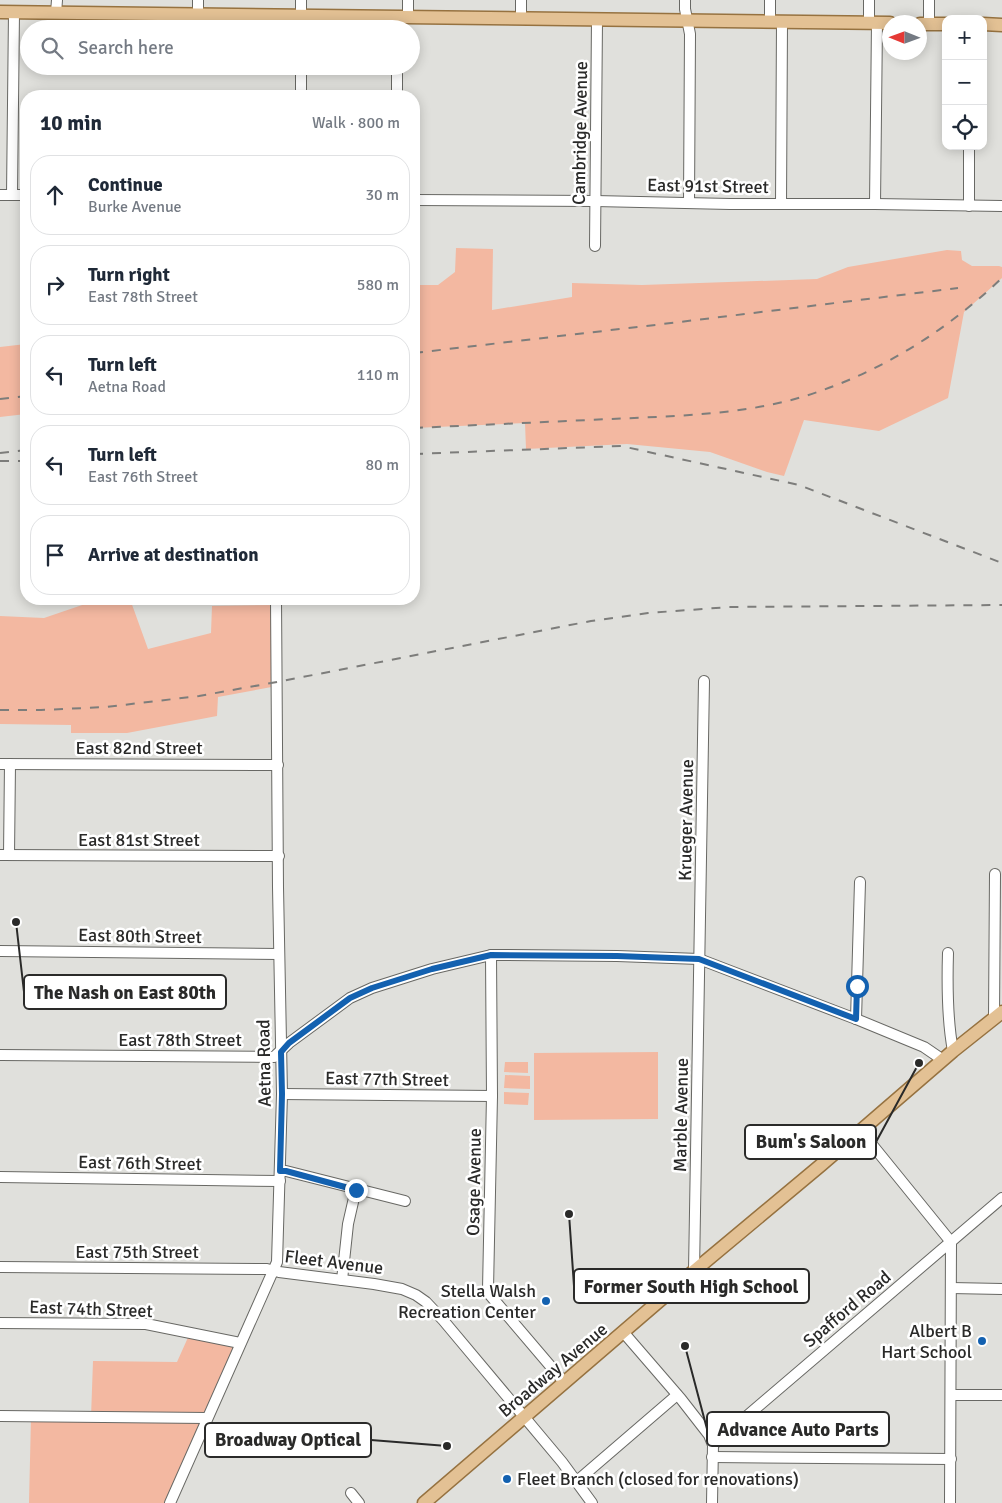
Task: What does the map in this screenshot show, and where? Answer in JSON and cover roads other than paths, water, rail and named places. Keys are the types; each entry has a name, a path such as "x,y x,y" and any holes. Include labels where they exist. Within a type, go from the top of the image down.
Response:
{"main road":[{"path":"0,12 56,6 275,20"},
{"path":"420,21 520,18 878,23"},
{"path":"927,24 942,24"},
{"path":"987,24 1002,25"},
{"name":"Broadway Avenue","path":"424,1503 694,1271 998,1015"}],"street":[{"path":"198,0 198,14"},
{"path":"301,0 301,20"},
{"path":"402,20 408,0"},
{"path":"520,18 521,0"},
{"path":"685,0 690,34 689,202"},
{"path":"770,0 776,22 781,204"},
{"path":"869,0 878,23 875,204"},
{"path":"926,15 929,0"},
{"path":"12,195 14,12"},
{"name":"Cambridge Avenue","path":"595,246 597,20"},
{"path":"301,75 301,90"},
{"path":"397,90 398,75"},
{"path":"969,150 969,206"},
{"path":"0,195 20,195"},
{"name":"East 91st Street","path":"420,200 595,200 1002,206"},
{"name":"Aetna Road","path":"170,1503 277,1262 282,1094 276,605"},
{"name":"Krueger Avenue","path":"699,959 704,681"},
{"path":"5,764 5,855"},
{"name":"East 82nd Street","path":"5,764 278,765"},
{"name":"East 81st Street","path":"5,855 278,856"},
{"path":"995,874 998,1015"},
{"path":"856,1019 860,882"},
{"name":"East 80th Street","path":"0,951 279,954"},
{"path":"948,953 947,986 950,1038 953,1051"},
{"path":"281,1052 289,1043 350,998 372,988 432,969 491,955 617,956 699,959 924,1047 943,1060"},
{"name":"Osage Avenue","path":"491,955 492,1096 488,1289 490,1295 564,1382"},
{"name":"Marble Avenue","path":"694,1271 699,959"},
{"name":"East 78th Street","path":"0,1055 274,1057 281,1052"},
{"name":"East 77th Street","path":"282,1094 492,1096"},
{"path":"861,1131 951,1242 950,1503"},
{"name":"East 76th Street","path":"0,1176 280,1176 286,1171 404,1201"},
{"path":"342,1280 348,1224 356,1190"},
{"name":"Spafford Road","path":"713,1444 1002,1198"},
{"name":"East 75th Street","path":"0,1267 267,1269 274,1271"},
{"name":"Fleet Avenue","path":"274,1271 394,1287 409,1292 426,1302 524,1416 577,1481 592,1503"},
{"path":"951,1288 1002,1289"},
{"name":"East 74th Street","path":"0,1323 146,1324 240,1343"},
{"path":"624,1333 681,1399 709,1435 713,1444 712,1503"},
{"path":"577,1481 676,1395"},
{"path":"951,1395 1002,1395"},
{"path":"0,1416 207,1418"},
{"path":"712,1457 951,1459"},
{"path":"351,1494 359,1503"}],"railway":[{"path":"420,428 683,415 731,411 779,403 802,397 857,376 909,349 957,316 1002,278"},
{"path":"420,352 958,288"},
{"path":"0,399 20,397"},
{"path":"420,454 621,446 799,485 1002,563"},
{"path":"0,453 20,451"},
{"path":"0,461 20,461"},
{"path":"0,710 106,707 199,696 591,621 648,613 729,607 1002,605"}],"place":[{"name":"The Nash on East 80th","path":"16,922"},
{"name":"Bum's Saloon","path":"919,1063"},
{"name":"Former South High School","path":"569,1214"},
{"name":"Stella Walsh Recreation Center","path":"546,1301"},
{"name":"Albert B Hart School","path":"982,1341"},
{"name":"Advance Auto Parts","path":"685,1346"},
{"name":"Broadway Optical","path":"447,1446"},
{"name":"Fleet Branch (closed for renovations)","path":"507,1479"}]}
